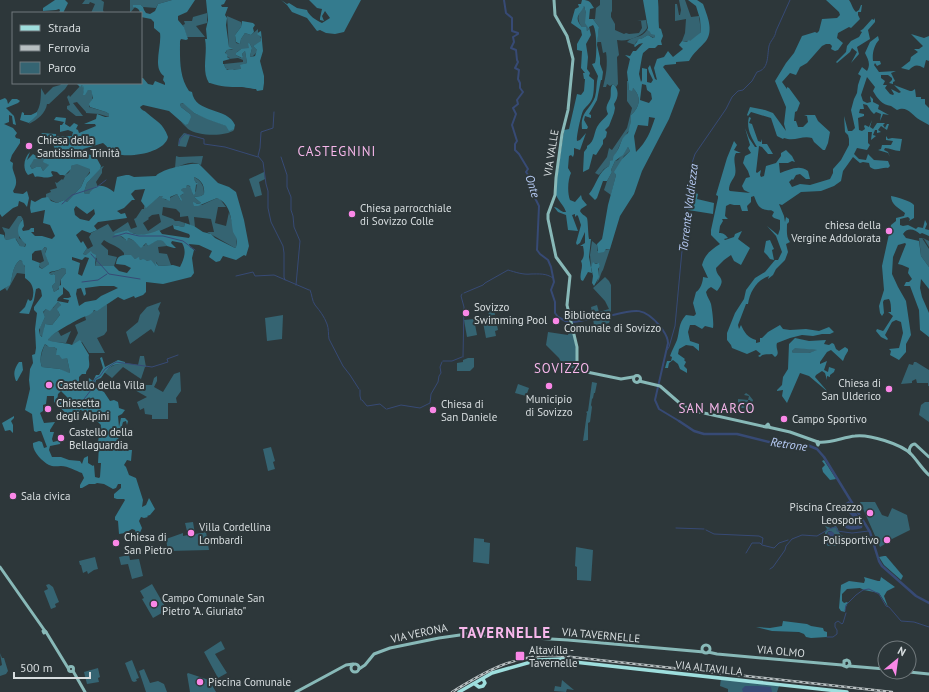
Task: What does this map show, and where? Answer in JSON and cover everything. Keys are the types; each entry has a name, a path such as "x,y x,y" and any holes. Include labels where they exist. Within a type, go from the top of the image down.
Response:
{"main road":[{"name":"VIA VALLE","path":"554,0 555,15 567,36 573,60 568,110 562,134 555,195 548,214 548,219 556,257 570,276 568,308 577,352 577,370 621,379 633,379"},
{"path":"640,380 636,383 633,379 638,376 640,380 659,385 690,410 790,432 818,443 842,437 859,435 884,440 910,453 929,475"},
{"path":"905,450 914,444 918,445 929,458"},
{"path":"910,453 911,447"},
{"path":"0,567 85,692"},
{"name":"VIA VERONA","path":"358,667 367,662 374,654 384,650 423,641 467,634 506,636"},
{"name":"VIA TAVERNELLE","path":"506,636 568,640 694,652"},
{"name":"VIA OLMO","path":"703,647 708,645 712,652 720,654"},
{"path":"694,652 703,647 704,652"},
{"name":"VIA OLMO","path":"694,652 701,650 704,652 720,654 840,665 844,664"},
{"name":"VIA ALTAVILLA","path":"483,680 489,675 538,660 554,659 847,692"},
{"path":"850,665 847,660 844,664 846,667 850,665 877,669"},
{"path":"351,669 353,664"},
{"path":"296,692 343,667 353,664 356,664 358,667 355,672 347,666 343,667"},
{"path":"917,673 929,674"},
{"path":"459,692 470,685 476,684 483,680 485,683 480,687 476,684"}],"green space":[{"path":"85,0 101,0 104,2 104,12 91,12 95,4 90,2 89,4 82,4"},
{"path":"130,0 172,0 158,4 156,8 143,7 141,5 133,7 135,7 130,12"},
{"path":"600,0 612,0 611,17 615,24 615,30 624,34 639,33 642,28 641,21 637,21 646,20 646,18 647,28 642,34 630,39 617,40 619,55 617,57 618,84 616,87 613,84 610,86 607,84 606,87 603,87 607,61 606,52 603,53 601,42 597,42 599,27 593,19 595,19 596,8 600,5"},
{"path":"679,0 685,0 691,17 699,16 701,32 690,42 682,41 685,33 686,19 675,21 675,4 677,4 679,15 681,10"},
{"path":"583,6 585,8 589,29 587,31 585,27 580,25 579,20 579,15"},
{"path":"207,13 207,23 196,26 205,37 187,37 183,25 185,24 184,21 192,21 193,17"},
{"path":"227,16 241,22 241,27 235,35 236,43 240,44 245,33 251,35 258,29 258,33 262,40 260,43 253,46 258,51 252,57 250,56 252,48 250,44 249,49 241,49 237,52 236,55 241,58 243,57 242,54 245,51 247,63 240,69 234,69 232,71 226,69 224,64 243,62 243,60 238,58 229,59 230,58 227,57 228,55 225,54 227,50 233,50 229,48"},
{"path":"647,30 656,35 654,38 648,35 636,42 635,45 627,42 632,38 642,35"},
{"path":"627,81 629,90 633,88 636,91 639,102 631,115 630,129 622,140 609,166 599,175 595,173 607,157 609,148 612,150 627,128 632,108 627,101"},
{"path":"68,84 65,89 49,104 47,104 41,116 29,124 39,108 41,88 45,95 53,87"},
{"path":"81,85 85,87 83,94 89,89 92,92 89,107 106,112 109,114 109,117 99,114 86,113 77,102 73,103 83,116 76,116 67,109 67,106 70,105 67,97 69,95 70,97"},
{"path":"184,103 194,113 234,129 235,126 234,130 225,134 211,135 198,133 188,129 181,122 185,125 190,114 181,107 180,104"},
{"path":"184,133 190,135 186,147 178,146 179,139"},
{"path":"628,147 630,151 624,156 615,173 616,175 611,195 604,190 607,181 612,172 611,170 615,161 618,160"},
{"path":"176,156 203,156 201,165 191,163 175,168"},
{"path":"35,158 44,159 46,163 50,165 43,171 41,167 32,169 30,166 32,160"},
{"path":"78,163 90,168 91,170 81,187 67,202 64,200 57,203 46,198 46,194 51,192 50,190 57,188 55,182 57,183 62,179 63,180 65,176 63,175 68,173 71,166"},
{"path":"104,166 102,173 96,182 98,187 93,189 89,194 85,194 84,192 87,183 101,167"},
{"path":"264,172 265,179 259,182 262,195 255,197 249,179"},
{"path":"194,177 202,184 204,194 194,197 201,203 196,203 194,205 202,205 217,198 220,199 226,207 218,207 215,223 226,226 229,212 237,238 235,248 207,232 214,232 211,219 194,217 195,227 190,225 188,216 180,217 180,213 176,209 163,207 162,215 175,221 185,223 184,227 173,225 153,234 141,235 131,233 128,230 115,235 119,235 126,240 128,238 137,242 138,245 144,246 146,243 148,246 154,241 164,241 167,246 158,247 159,253 167,254 171,265 159,266 156,262 156,266 147,261 140,260 139,258 135,259 130,255 124,255 120,249 104,240 101,244 108,250 108,255 117,257 114,266 95,266 97,259 93,254 83,254 87,248 88,249 93,246 89,237 91,233 108,224 113,232 128,222 131,229 137,227 134,219 142,209 144,209 144,206 146,207 160,196 163,196 166,200 177,194 181,201 180,196 183,194 181,190 187,185 191,187 193,195 196,191 197,182 194,180","holes":["159,214 161,222 148,231 143,223 152,215"]},
{"path":"18,216 21,216 23,219 21,221 19,238 26,243 24,248 20,246 16,239 5,239 5,233 2,227 9,229"},
{"path":"919,238 922,238 929,249 929,267 921,256"},
{"path":"922,238 929,241 929,247 924,239"},
{"path":"592,241 597,245 597,251 610,249 599,280 596,284 600,265 597,263 591,267 590,255"},
{"path":"46,247 46,254 49,264 42,269 39,266 40,263 44,261 41,250"},
{"path":"20,260 25,266 25,274 17,273 7,291 5,288 10,284 14,268"},
{"path":"62,268 66,269 66,273 61,279 59,289 54,292 52,286 55,283 55,275 49,274"},
{"path":"605,277 611,285 611,317 609,323 597,326 594,325 591,307 597,305 599,312 609,309 605,301 593,288"},
{"path":"58,302 61,305 58,311 60,315 52,325 45,324 43,337 40,335 40,327 45,317 43,313 46,309 53,308"},
{"path":"161,302 158,309 160,313 154,333 151,329 130,344 126,332 138,322 140,315 147,307"},
{"path":"106,304 107,331 104,335 97,338 105,353 89,353 82,342 72,345 78,333 75,325 86,320 85,316"},
{"path":"494,309 495,315 492,315 493,320 496,320 498,330 495,331 496,336 486,338 482,317 489,316 488,310"},
{"path":"283,315 282,339 267,341 265,318"},
{"path":"474,319 477,335 467,337 464,320"},
{"path":"570,326 572,327 576,348 576,369 563,366 559,358 546,345 548,332 568,335"},
{"path":"58,331 61,336 71,331 66,343 50,342 48,340 49,337"},
{"path":"45,344 56,348 59,355 67,358 70,372 68,374 60,369 42,367 41,358"},
{"path":"795,347 817,350 823,348 827,349 821,352 820,350 805,354 793,353 792,351"},
{"path":"140,356 144,356 146,367 141,379 123,367 112,378 104,372 111,367 125,363 138,365"},
{"path":"474,358 474,367 470,371 457,371 457,363 463,362 463,360"},
{"path":"914,362 929,370 929,386 928,383 917,383 916,379 912,381 912,383 901,384 909,364 913,365"},
{"path":"180,372 181,391 176,398 177,403 168,403 168,419 152,419 152,415 145,414 144,408 140,410 137,402 147,397 133,389 137,386 138,389 143,388 145,385 152,385 154,378 157,376 157,381 154,387 163,392 174,374"},
{"path":"592,382 597,383 592,399 590,422 588,423 588,440 583,441 586,412 588,411"},
{"path":"518,384 529,388 526,396 515,393"},
{"path":"746,393 749,395 753,400 751,410 740,407 738,409 734,405 737,405 738,399 748,400 749,396 744,395"},
{"path":"925,402 929,402 929,422 919,415 921,405"},
{"path":"271,447 275,461 273,462 275,469 268,471 263,449"},
{"path":"860,502 875,502 882,515 888,517 892,508 907,515 910,530 888,541 880,547"},
{"path":"193,522 195,534 206,532 209,550 168,551 166,539 183,533 183,536 188,535 185,523"},
{"path":"825,526 831,528 836,526 840,534 843,536 838,546 828,546 825,543 825,541 825,532 827,529","holes":["831,531 836,537 837,540 833,544 829,545 825,541 827,533"]},
{"path":"474,538 484,539 484,542 490,543 489,564 473,562"},
{"path":"576,547 593,550 591,581 577,580 577,567 575,566"},
{"path":"129,555 130,560 139,559 143,576 132,579 128,564 121,565 119,557"},
{"path":"95,557 98,569 88,574 87,571 83,573 79,561"},
{"path":"49,584 53,587 59,602 55,604 56,607 51,609 44,591 48,589 46,585"},
{"name":"Campo Comunale San Pietro \"A. Giuriato\"","path":"152,584 167,610 153,618 142,599 144,598 140,591"},
{"path":"221,641 225,649 215,654 227,673 218,678 204,652"},
{"path":"0,653 2,658 4,658 8,671 6,674 0,676 0,666 2,665"},
{"path":"132,660 139,678 134,682 132,681 125,663"},
{"path":"98,668 100,677 98,678 99,682 87,684 84,672"},
{"path":"144,669 150,683 158,681 164,684 167,692 146,692 139,671"},
{"name":"Piscina Comunale","path":"188,673 209,680 216,692 190,692"},
{"path":"721,678 779,686 777,692 728,692 728,689 720,686"},
{"path":"562,680 574,690 567,689 566,692 554,691 555,686 561,687"}],"shaded area":[{"path":"55,0 65,0 68,3 64,12 59,12 59,9 43,11 43,8"},
{"path":"172,0 195,0 187,12 178,16 178,20 184,27 188,39 181,39 180,41 183,79 189,91 192,92 194,99 199,104 226,115 235,125 234,129 229,131 226,126 194,113 183,103 180,104 181,107 190,114 191,117 188,124 185,125 169,111 143,105 140,107 164,128 168,137 165,143 153,151 136,155 121,155 115,153 103,143 83,149 85,153 96,157 101,166 87,183 84,192 85,194 89,194 98,186 104,186 114,192 117,177 126,175 134,177 156,176 163,171 176,167 189,164 199,164 218,183 229,187 236,192 244,220 249,246 246,256 244,255 236,260 223,256 220,261 216,262 209,257 212,251 199,245 189,244 194,250 192,258 194,273 191,277 163,284 146,282 146,292 143,295 135,298 134,296 124,300 118,297 97,311 94,310 90,314 63,328 48,340 72,345 80,340 89,355 89,367 86,374 82,374 79,377 80,384 87,384 89,378 93,381 96,375 99,375 103,368 100,358 102,357 105,367 118,360 125,362 125,364 116,364 110,367 101,378 96,380 94,387 104,392 110,401 114,400 118,402 119,408 125,410 118,416 119,427 121,418 125,418 128,421 127,425 126,421 123,422 118,440 120,443 125,445 126,450 132,450 131,461 127,460 124,465 129,475 136,478 143,500 142,507 146,505 149,498 155,509 150,515 147,516 148,517 141,517 139,521 142,528 137,536 135,530 132,529 125,533 119,534 118,521 115,520 115,517 125,500 114,498 114,494 121,488 121,484 118,484 116,488 113,489 104,484 97,483 89,484 80,488 84,478 82,473 66,467 49,465 43,461 34,449 33,443 39,441 42,442 44,448 47,447 41,431 34,431 32,414 25,410 30,389 29,380 30,369 33,363 32,355 35,354 36,348 35,329 37,313 34,310 34,307 42,296 41,290 39,288 36,289 29,314 19,313 25,307 28,299 30,301 32,300 33,293 32,285 25,278 25,266 20,260 14,268 10,285 0,291 0,234 4,235 5,239 7,240 15,238 20,246 25,247 26,244 18,232 20,222 23,219 23,231 34,228 34,232 31,232 35,236 42,236 52,239 55,236 50,225 43,223 45,210 31,213 31,200 35,202 42,198 48,197 51,201 57,203 64,200 67,202 81,187 85,178 90,173 90,169 77,164 71,166 71,169 65,175 60,175 57,172 52,171 53,176 45,178 35,177 33,173 28,175 24,166 25,160 30,152 27,160 33,154 39,158 44,156 47,151 54,154 58,151 55,149 51,140 41,133 56,134 56,136 72,136 73,132 68,130 60,132 60,125 64,122 54,120 56,117 66,118 65,124 70,127 74,123 78,125 76,129 79,133 96,126 95,124 84,124 96,119 97,114 109,117 109,114 106,112 90,107 89,104 93,98 91,90 88,90 85,95 83,95 84,86 83,88 82,85 80,87 77,84 142,84 143,78 148,84 153,85 155,81 165,85 163,80 164,76 160,72 158,62 160,33 154,28 154,22 151,19 142,17 142,12 133,7 133,5 141,5 146,13 150,14 155,11 158,4","holes":["34,159 44,159 43,162 49,165 43,171 41,167 32,169 30,166","194,177 202,183 204,194 194,197 201,203 198,204 193,202 194,206 198,206 217,198 224,202 231,217 233,232 237,239 235,248 215,238 211,234 203,232 194,226 185,223 184,227 173,225 174,229 189,234 189,238 162,234 159,230 139,235 128,230 114,234 122,236 127,241 128,238 133,240 141,248 146,243 148,246 158,241 163,241 167,246 174,248 176,248 171,243 172,241 182,243 184,246 184,255 180,267 173,265 159,266 155,262 156,266 151,260 140,260 139,257 135,259 131,255 125,255 119,257 116,264 125,265 131,268 127,273 119,271 114,266 95,266 96,255 91,251 86,255 83,254 87,248 83,241 81,243 76,235 82,230 90,233 97,230 94,226 98,222 127,218 125,213 121,214 117,211 124,208 132,200 135,200 131,194 135,190 145,189 141,201 146,208 160,196 163,196 162,198 170,201 170,197 177,194 181,201 180,196 184,193 181,190 186,188 187,185 190,186 193,195 195,194 196,185 198,183 195,182 196,181 194,180","76,206 87,214 94,209 95,214 89,221 80,219 75,215 74,209","45,247 47,248 45,254 49,264 42,269 39,267 40,263 32,260 32,254 35,251 42,250","72,257 82,260 85,257 89,258 82,276 78,274 80,263 72,260","60,269 66,269 66,273 61,279 59,289 54,292 52,286 55,283 55,275 51,275 49,273","100,286 114,286 118,288 96,300 85,302 79,306 76,294 77,289 81,288 84,296 86,294 85,288","63,287 69,292 71,297 63,298 69,300 68,303 57,301 63,294","58,302 61,305 57,309 60,315 52,325 45,324 42,337 39,330 45,317 43,312 46,309 50,311","45,344 49,347 54,347 57,349 56,355 59,355 62,359 67,358 69,373 60,369 42,367 41,358","61,391 70,400 70,403 57,402 58,394","47,396 54,396 54,402 69,416 78,420 81,410 101,425 98,442 94,443 95,450 97,451 97,445 99,445 98,463 101,463 99,478 95,477 94,465 93,466 88,463 88,456 84,458 82,464 80,461 69,460 61,457 52,457 49,450 50,446 60,444 61,440 53,442 52,439 54,432 50,432 50,430 55,422 44,423 40,413 43,411 43,405 46,404"]},
{"path":"206,0 226,0 224,4 221,5 222,7 228,7 225,15 227,18 226,25 229,47 233,49 227,50 225,53 230,59 223,61 223,64 227,70 240,69 240,65 247,63 245,51 242,54 242,58 236,55 236,53 241,49 249,48 248,43 252,48 250,56 255,56 257,50 253,46 261,41 261,37 257,34 261,31 263,51 260,61 264,76 263,90 257,91 256,89 209,83 205,73 205,39 207,39 206,29 208,20"},
{"path":"281,0 297,8 307,10 311,16 322,23 330,18 325,11 322,16 324,21 320,20 322,9 317,8 309,0 361,0 344,32 335,34 326,33 320,30 317,31 307,18 292,12"},
{"path":"582,0 587,0 594,8 590,9 589,19 593,19 599,27 597,45 603,72 597,100 589,114 591,115 591,118 585,116 584,120 588,127 587,129 582,129 582,119 595,97 598,76 592,64 595,63 596,60 596,37 593,25 589,27 591,35 586,44 588,57 587,69 590,73 589,76 594,80 594,90 591,101 582,113 577,141 580,140 586,133 580,150 574,148 573,157 571,155 569,156 568,168 571,173 568,186 570,200 575,202 581,195 582,199 587,205 580,211 587,218 589,239 591,239 589,257 592,273 588,272 583,281 581,280 581,261 584,252 583,246 580,246 585,243 585,232 580,243 577,245 576,243 581,225 578,216 577,215 575,217 575,214 572,215 578,231 568,230 566,215 558,212 554,207 566,212 555,192 564,130 569,129 577,94 581,95 584,91 585,79 583,73 585,73 581,68 582,51 577,50 577,44 582,35 581,30 571,23 575,9 579,7 578,4 581,4","holes":["584,6 586,13 585,23 589,29 587,31 586,27 582,27 578,20 578,15"]},
{"path":"643,0 658,0 659,28 661,29 663,36 661,41 662,45 658,45 655,48 649,48 643,53 639,74 641,82 642,68 647,69 647,82 651,83 653,80 648,68 650,65 655,79 657,80 654,68 657,59 664,57 668,51 673,57 683,49 679,45 682,41 690,41 701,32 700,19 696,6 688,0 697,0 703,4 710,27 706,41 689,61 676,62 676,64 665,65 663,67 680,90 669,119 642,171 634,194 620,216 610,249 606,249 604,252 598,253 597,244 602,239 608,205 616,175 614,172 622,159 630,151 628,147 623,155 615,161 611,170 612,172 607,181 603,181 597,198 595,200 589,194 602,172 609,166 610,161 613,160 622,139 628,133 631,115 638,105 639,98 636,91 633,88 632,91 629,90 627,72 630,59 625,55 630,56 633,51 636,51 643,43 635,47 634,46 639,39 648,35 653,38 655,37 655,35 651,34 647,30 648,28","holes":["642,84 646,85 647,90 651,93 652,99 649,103 640,100","649,117 655,118 646,140 636,152 634,136 638,125 648,126"]},
{"path":"826,0 849,0 856,12 862,5 861,12 858,12 860,19 851,28 849,27 838,33 837,38 843,43 838,50 835,51 831,49 832,46 830,44 822,46 807,63 800,67 796,75 790,73 782,82 787,89 787,87 789,88 800,103 797,111 795,112 794,121 796,121 798,127 803,127 808,122 807,116 804,115 815,115 818,121 830,132 828,143 825,150 823,150 814,142 812,138 805,137 783,139 777,136 771,118 751,112 748,116 747,115 750,107 773,113 786,131 784,124 786,107 775,81 794,53 802,36 815,32 817,33 819,31 822,19 837,18 840,15 839,12"},
{"path":"875,18 875,22 868,30 870,39 857,47 859,54 851,63 857,52 852,48 850,52 837,63 836,62 846,52 847,46 851,41 859,37 862,32 860,31 872,19 874,20"},
{"path":"242,21 253,23 255,25 253,28 254,32 251,35 245,33 240,44 236,42 235,35 241,27"},
{"path":"911,34 924,38 929,36 929,61 926,60 924,68 914,66 909,70 901,68 918,52 914,49 919,49 923,46"},
{"path":"878,36 879,40 874,50 873,61 880,61 881,64 877,66 875,63 874,65 879,72 896,71 891,73 895,81 893,84 889,83 892,78 888,75 881,75 881,78 885,81 883,85 887,85 885,88 890,94 893,95 894,94 891,89 899,93 901,92 894,85 910,91 915,89 916,97 925,99 925,104 929,108 929,125 907,110 897,110 882,103 873,91 875,87 867,77 861,95 863,101 867,103 871,102 870,96 873,99 873,102 879,105 878,109 889,115 883,114 880,121 881,114 876,112 874,114 867,105 863,104 864,109 860,109 859,113 864,114 864,116 858,118 859,130 862,131 865,129 865,125 869,127 872,120 870,127 873,129 877,123 885,123 883,125 885,128 887,124 889,124 887,130 881,126 878,130 881,132 877,133 877,130 875,130 873,135 876,136 871,140 872,132 868,132 868,143 870,145 867,150 857,148 854,154 859,159 866,160 868,154 874,160 888,161 890,166 888,168 874,169 870,167 869,163 860,163 853,157 843,171 841,181 834,186 821,191 801,192 782,205 779,204 785,222 786,217 789,219 787,231 790,242 786,244 788,252 785,260 776,269 773,275 768,279 769,276 761,280 755,287 750,295 748,304 746,304 738,325 739,329 741,325 743,330 751,338 756,340 756,343 760,342 760,338 768,332 780,325 783,329 790,330 806,329 819,331 829,327 834,332 830,334 813,336 802,335 777,343 778,354 775,357 772,354 760,357 758,356 761,354 756,350 747,354 732,348 727,340 727,333 735,313 744,299 746,290 755,278 765,272 775,260 778,260 782,252 776,236 767,226 778,235 780,220 772,216 774,212 771,210 760,207 754,196 751,197 751,202 747,206 748,211 742,211 740,205 730,204 726,206 725,216 728,219 722,219 723,221 720,226 719,233 724,234 728,238 724,239 725,240 734,237 735,234 742,231 738,239 750,248 741,265 734,261 731,255 716,268 716,271 722,280 720,286 717,291 711,287 706,292 711,304 713,328 705,326 702,329 695,325 690,325 688,332 690,341 699,344 699,351 693,346 686,345 679,349 678,354 685,359 684,360 686,362 684,366 687,369 687,373 680,369 678,364 673,360 669,363 668,368 665,368 667,361 671,361 672,357 670,356 677,340 682,321 686,315 694,316 696,314 693,303 696,292 701,286 703,277 708,278 702,265 703,261 714,248 720,244 711,235 711,230 718,198 716,195 727,158 734,141 737,145 734,150 741,153 736,153 735,156 735,175 730,183 729,190 750,193 744,190 742,186 746,178 750,177 743,163 745,156 751,153 748,148 750,145 745,128 749,138 755,147 757,147 749,129 748,121 749,117 751,118 749,123 752,124 758,141 761,142 762,139 762,144 767,144 773,154 768,154 762,147 759,146 756,172 757,173 761,170 761,177 764,176 766,166 776,163 781,156 781,153 786,150 795,162 779,163 780,173 794,168 801,168 808,171 810,179 806,179 800,174 796,175 793,180 792,179 789,182 792,187 800,184 810,185 830,179 833,169 841,160 849,145 848,135 845,132 844,116 848,131 852,131 855,128 851,110 861,76 858,74 862,67 867,71 869,64 865,53 870,42"},
{"path":"613,84 617,91 617,96 614,104 614,113 609,126 605,130 607,132 606,137 596,155 593,154 589,169 583,172 584,152 592,141 597,127 608,114 607,106"},
{"path":"5,98 8,104 12,99 17,99 20,101 6,108 14,116 16,125 13,124 12,116 9,115 9,122 4,124 13,128 17,133 15,136 16,138 20,139 20,143 10,161 13,163 16,180 16,185 13,191 14,193 23,194 27,191 29,198 27,207 24,203 19,201 18,206 2,217 0,214 0,100"},
{"path":"22,112 24,115 31,115 37,112 37,115 29,123 20,120"},
{"path":"886,136 888,139 902,139 900,151 885,148 884,150 888,152 890,157 888,153 878,150 881,149 882,145 891,145 893,141 886,140"},
{"path":"689,189 698,194 697,199 714,203 713,214 688,210"},
{"path":"891,196 900,198 914,205 914,218 909,221 910,219 908,217 900,219 900,225 908,225 916,229 918,227 923,228 925,220 927,224 925,229 929,230 929,236 911,230 907,230 903,234 906,238 919,241 921,256 929,267 929,289 921,279 920,288 929,313 929,337 920,330 919,310 910,286 904,286 906,282 909,282 912,279 908,273 909,268 898,264 906,244 905,243 898,245 893,257 892,274 906,301 911,335 906,344 906,352 899,360 890,355 891,351 889,349 899,348 903,333 901,322 896,320 892,322 885,335 888,339 887,340 881,337 876,331 877,329 883,331 893,316 888,312 891,312 891,303 889,299 884,300 884,313 882,316 880,313 879,306 884,290 882,266 891,225 896,221 896,218 904,216 905,213 892,202"},
{"path":"770,240 774,249 772,250 774,260 770,259 764,252 766,241"},
{"path":"593,262 595,264 599,263 600,266 598,269 599,277 594,286 592,283 593,276 591,267"},
{"path":"795,338 809,341 826,340 824,344 829,345 832,343 839,351 845,347 848,349 843,361 831,350 827,352 820,362 820,364 827,361 824,370 828,372 829,367 835,369 830,377 827,376 827,380 825,373 822,371 815,377 828,392 809,376 800,373 787,403 782,396 783,390 777,391 782,385 783,377 788,369 789,344","holes":["795,348 817,350 809,353 793,353 792,351"]},
{"path":"19,362 22,362 23,370 16,381 14,372"},
{"path":"14,416 11,421 13,425 13,433 10,430 5,431 2,423"},
{"path":"824,460 836,479 830,480 823,472 822,468 825,465 822,461"},
{"path":"849,501 863,524 862,528 852,530 843,526 844,519 852,516 843,507 844,504"},
{"path":"831,531 834,533 837,540 834,544 829,545 825,542 828,532"},
{"path":"886,556 903,576 901,580 884,565 879,557"},
{"path":"864,577 880,581 881,577 895,587 887,591 884,596 888,607 879,593 860,588 847,589 842,594 842,601 844,603 848,603 845,608 845,612 841,611 839,608 841,585 849,581 864,583"},
{"path":"783,621 823,628 824,631 827,632 827,637 811,638 806,637 804,634 799,632 772,631 756,627 770,628 782,626"},
{"path":"745,686 771,687 772,692 743,692 742,689"}],"waterway":[{"name":"Onte","path":"504,0 506,13 512,18 512,31 518,33 513,37 514,42 511,48 516,50 518,62 515,68 519,70 518,79 520,88 523,92 517,100 518,104 513,108 516,114 512,125 517,141 515,144 515,150 528,169 526,172 531,179 531,185 539,206 537,250 548,260 551,267 554,282 551,290 555,302 555,313 558,317 569,323 611,315"},
{"name":"Torrente Valdiezza","path":"667,350 675,326 688,186 695,154 726,109 732,97 738,91 743,90 752,81 757,72 766,65 770,44 775,36 790,0"},
{"path":"274,112 273,128 261,132 258,156 263,162 271,222 283,246 285,280"},
{"path":"179,144 180,139 185,134"},
{"path":"186,134 204,139 204,144 225,147 258,157"},
{"path":"281,157 287,175 287,187 291,197 291,210 294,227 300,241 296,285"},
{"path":"62,204 72,195 97,187 106,180"},
{"path":"113,237 126,233 139,236 163,236 183,241 195,250"},
{"path":"91,254 109,274 140,279"},
{"path":"464,293 483,285 508,270 525,274 540,274 553,278"},
{"path":"236,276 253,272 255,276 274,275 309,290"},
{"path":"82,282 98,280 107,274"},
{"path":"310,290 314,303 327,324 329,339 343,366 359,389"},
{"path":"462,294 461,296 464,307 463,357"},
{"name":"Torrente Valdiezza","path":"613,315 639,311 649,315 664,332 668,343 655,400 659,409 679,421"},
{"path":"57,402 72,404 81,403 91,390 95,379 100,376 105,369 116,362 152,367 168,362 167,359 178,355"},
{"path":"443,361 452,361 462,357"},
{"path":"387,409 401,405 420,408 430,403 431,394 441,373 440,367 442,362"},
{"path":"360,390 361,400"},
{"path":"362,400 367,406 380,404 386,409"},
{"name":"Retrone","path":"679,421 694,431 704,434 737,434 781,445 807,445 817,449 824,457 870,532 882,566 916,596 929,603"},
{"path":"770,569 773,567 792,539 802,535 817,536 835,527 837,528 837,531 852,533 869,531"},
{"path":"676,528 704,529"},
{"path":"706,530 714,534 759,536 763,538 762,544"},
{"path":"746,553 752,543 760,543 762,545 774,548 779,543 788,540"},
{"path":"845,611 846,605 856,595 863,590 869,589 879,594 886,606 889,607 901,621 914,622 929,627"},
{"path":"827,637 833,637 837,634 835,623 838,621 842,624 846,613"}],"railway":[{"path":"452,692 488,671 500,666 525,658 553,655 892,692"}],"place":[{"name":"Chiesa della Santissima Trinità","path":"29,146"},
{"name":"Chiesa parrocchiale di Sovizzo Colle","path":"352,214"},
{"name":"chiesa della Vergine Addolorata","path":"889,231"},
{"name":"Sovizzo Swimming Pool","path":"466,313"},
{"name":"Biblioteca Comunale di Sovizzo","path":"556,321"},
{"name":"Castello della Villa","path":"49,385"},
{"name":"Municipio di Sovizzo","path":"549,386"},
{"name":"Chiesa di San Ulderico","path":"889,389"},
{"name":"Chiesetta degli Alpini","path":"48,409"},
{"name":"Chiesa di San Daniele","path":"433,410"},
{"name":"Campo Sportivo","path":"784,419"},
{"name":"Castello della Bellaguardia","path":"61,438"},
{"name":"Sala civica","path":"13,496"},
{"name":"Piscina Creazzo Leosport","path":"870,513"},
{"name":"Villa Cordellina Lombardi","path":"191,533"},
{"name":"Polisportivo","path":"887,540"},
{"name":"Chiesa di San Pietro","path":"116,543"},
{"name":"Campo Comunale San Pietro \"A. Giuriato\"","path":"154,604"},
{"name":"Altavilla - Tavernelle","path":"520,656"},
{"name":"Piscina Comunale","path":"200,682"}],"district":[{"name":"CASTEGNINI","path":"337,151"},
{"name":"SOVIZZO","path":"562,368"},
{"name":"SAN MARCO","path":"717,408"},
{"name":"TAVERNELLE","path":"505,632"}]}
